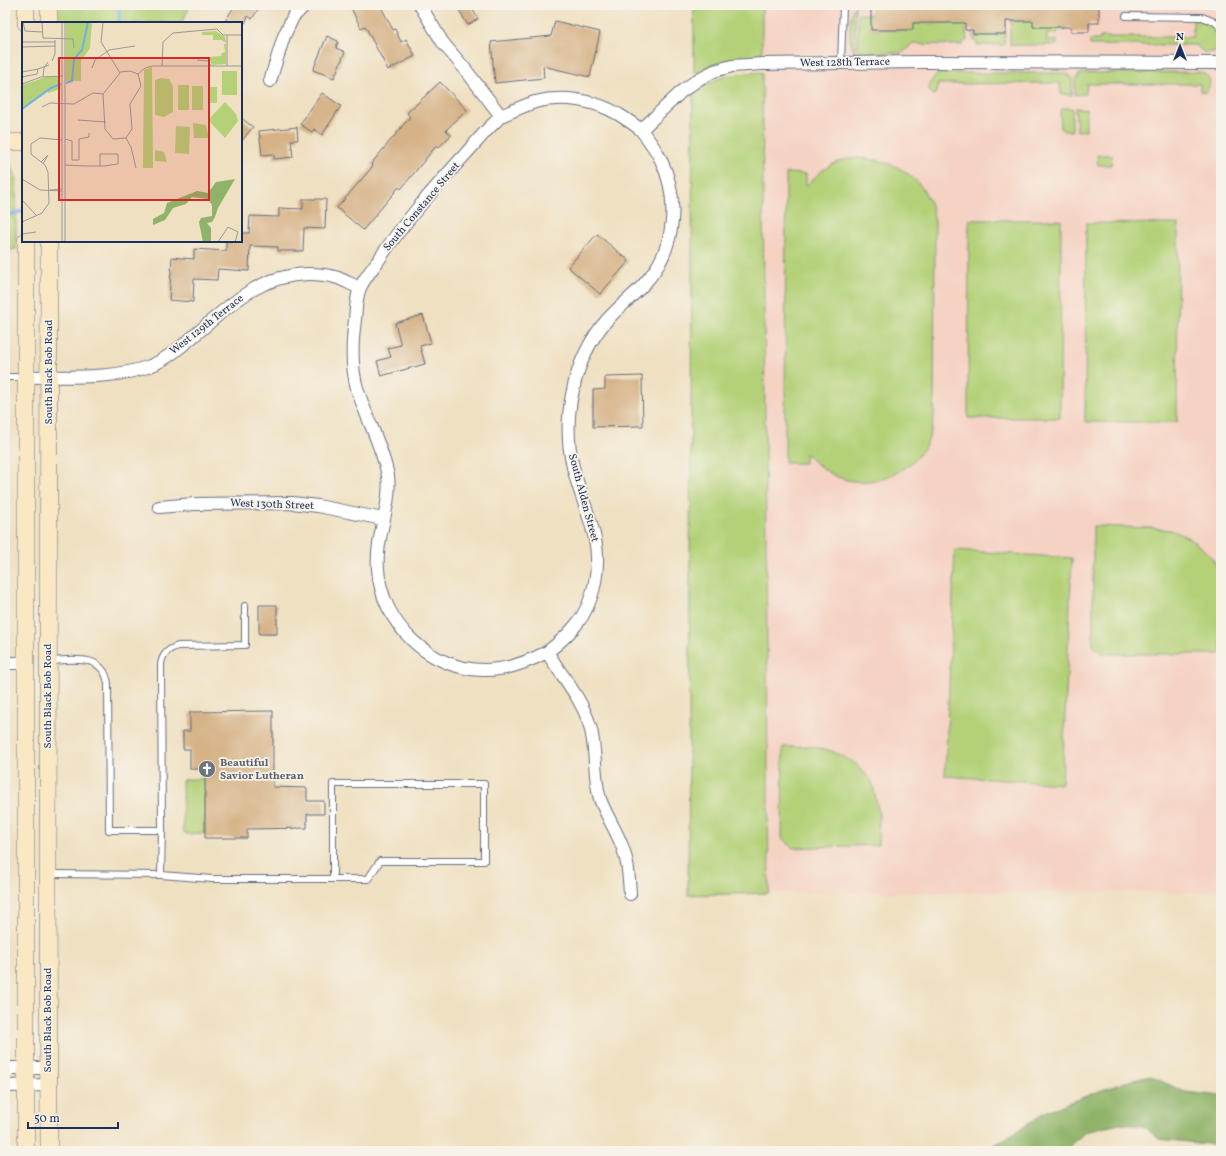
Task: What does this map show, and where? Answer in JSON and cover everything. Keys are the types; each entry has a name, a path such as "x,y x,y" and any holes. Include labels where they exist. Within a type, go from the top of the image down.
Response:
{"main road":[{"path":"26,5 26,22"},
{"path":"49,5 50,22"},
{"path":"5,142 22,142"},
{"name":"South Black Bob Road","path":"49,242 49,1151"},
{"name":"South Black Bob Road","path":"26,243 26,1151"}],"street":[{"path":"270,81 284,36 293,17 305,5"},
{"path":"420,5 443,43 501,116 535,102 548,100 576,100 604,107 619,114 642,130"},
{"name":"West 128th Terrace","path":"642,130 682,91 699,78 714,70 732,66 841,63 1221,64"},
{"name":"South Constance Street","path":"501,116 486,130 393,238 360,288 353,335 354,361 357,386 384,458 388,479 388,498 377,556 378,578 391,614 406,634 417,644 439,659 470,668 484,670 510,667 530,661 547,652"},
{"name":"South Alden Street","path":"547,652 563,639 576,624 587,607 596,575 597,557 595,540 573,468 569,446 569,408 578,370 585,353 606,321 649,278 660,262 668,243 673,209 668,179 661,160 642,130"},
{"name":"West 129th Terrace","path":"27,377 126,374 152,365 176,350 238,298 256,287 275,279 296,274 314,274 337,277 360,288"},
{"name":"West 130th Street","path":"159,507 194,504 292,503 318,506 383,519"},
{"path":"547,652 585,712 593,739 597,788 601,801 622,846 629,873 630,894"},
{"path":"5,663 26,663"},
{"path":"5,1068 48,1068"},
{"path":"5,1086 48,1085"}],"lane":[{"path":"841,63 843,5"},
{"path":"1126,16 1202,16 1215,22 1221,28"},
{"path":"5,377 27,377"},
{"path":"161,875 161,665 163,657 166,651 178,646 245,645 245,606"},
{"path":"48,661 91,661 100,665 106,673 108,684 109,830 162,830"},
{"path":"48,874 161,875 212,879 333,879 368,879 380,861 484,861 484,784 333,784 333,879"}],"shaded area":[{"path":"762,5 1221,5 1221,892 769,893"}],"green space":[{"path":"57,5 190,5 182,22 57,22"},
{"path":"694,5 762,5 762,57 730,59 712,65 694,74"},
{"path":"855,5 854,52 851,42 850,28 851,15"},
{"path":"858,14 871,14 871,30 913,30 913,23 965,23 967,41 963,42 963,45 912,44 902,53 862,53 858,50"},
{"path":"1193,20 1204,21 1216,28 1220,36 1220,46 1218,51 1203,52 1196,45 1090,45 1090,40 1100,40 1100,37 1193,37"},
{"path":"1011,21 1033,21 1066,27 1066,30 1057,30 1057,34 1047,34 1047,41 1057,40 1057,45 1010,45"},
{"path":"974,34 1005,34 1004,45 977,45 977,42 974,41"},
{"path":"762,72 769,893 688,895 693,92 702,86 726,76"},
{"path":"941,73 1067,73 1067,75 1070,75 1070,78 1072,78 1072,95 1061,94 1060,83 938,84 937,93 933,95 929,90 930,84 934,77"},
{"path":"1081,73 1204,73 1210,81 1209,87 1205,93 1200,91 1200,84 1087,84 1086,94 1075,95 1075,78 1078,78 1078,75 1081,75"},
{"path":"1063,108 1072,108 1072,131 1063,131 1061,129 1060,111"},
{"path":"1075,108 1086,109 1086,130 1077,131"},
{"path":"1097,155 1112,155 1111,165 1098,165"},
{"path":"5,158 13,168 16,181 16,249 5,251"},
{"path":"852,158 877,160 899,168 909,175 918,183 925,193 931,205 935,223 934,417 928,441 917,457 909,465 877,480 865,481 854,481 838,477 822,468 805,453 805,463 785,463 786,173 806,174 806,186 826,168 837,162"},
{"path":"969,220 1061,220 1060,418 968,418"},
{"path":"1086,223 1178,224 1177,422 1085,422"},
{"path":"1093,526 1171,530 1187,537 1201,547 1213,559 1221,576 1221,654 1101,654 1093,646"},
{"path":"955,550 1072,558 1062,784 945,776"},
{"path":"809,746 832,751 855,763 872,781 879,814 878,845 793,848 782,838 783,747"},
{"path":"185,779 205,779 205,833 186,834 183,831 182,781"},
{"path":"1150,1076 1185,1092 1221,1096 1221,1149 1218,1145 1159,1139 1143,1126 1120,1124 1085,1132 1065,1151 982,1151 1006,1139 1047,1111 1102,1090"}],"building":[{"path":"235,5 261,5 252,19 248,16 245,23 225,22"},
{"path":"361,5 380,5 401,42 406,39 415,56 388,70 365,26 361,28 352,10"},
{"path":"456,5 470,5 478,19 468,25"},
{"path":"871,5 1099,5 1099,23 1089,23 1089,32 1071,32 1071,27 1033,27 1033,21 1006,21 1006,34 973,34 973,30 965,30 965,23 913,23 913,30 871,30"},
{"path":"555,21 600,32 590,77 543,66 544,78 495,83 491,42 551,36"},
{"path":"327,36 338,41 336,48 345,52 334,78 313,70"},
{"path":"440,82 467,110 446,130 451,135 439,147 437,145 401,189 399,187 363,230 337,208 373,166 371,164 410,117 407,113"},
{"path":"322,93 341,106 322,135 314,129 312,132 300,124"},
{"path":"242,119 253,127 242,141"},
{"path":"297,127 298,140 291,140 293,157 274,159 274,154 262,155 259,131"},
{"path":"303,199 326,199 325,229 304,228 303,251 278,251 278,247 250,246 249,271 218,269 217,280 194,279 193,302 169,300 172,257 194,259 194,249 226,251 226,242 242,242 242,233 249,233 250,216 279,217 279,208 303,209"},
{"path":"597,234 629,261 600,294 568,267"},
{"path":"423,315 431,343 420,346 425,364 381,376 377,361 391,357 388,348 401,345 395,323"},
{"path":"642,376 643,426 593,427 593,390 605,389 605,377"},
{"path":"259,605 277,605 277,634 259,634"},
{"name":"Beautiful Savior Lutheran","path":"273,711 273,787 307,788 307,801 324,801 324,814 307,814 307,828 247,829 247,838 205,838 205,769 190,769 190,749 183,749 183,731 190,731 190,712"}],"waterway":[{"path":"119,22 119,9 121,5"},
{"path":"5,216 22,211"}],"place":[{"name":"Beautiful Savior Lutheran","path":"207,769"}]}
